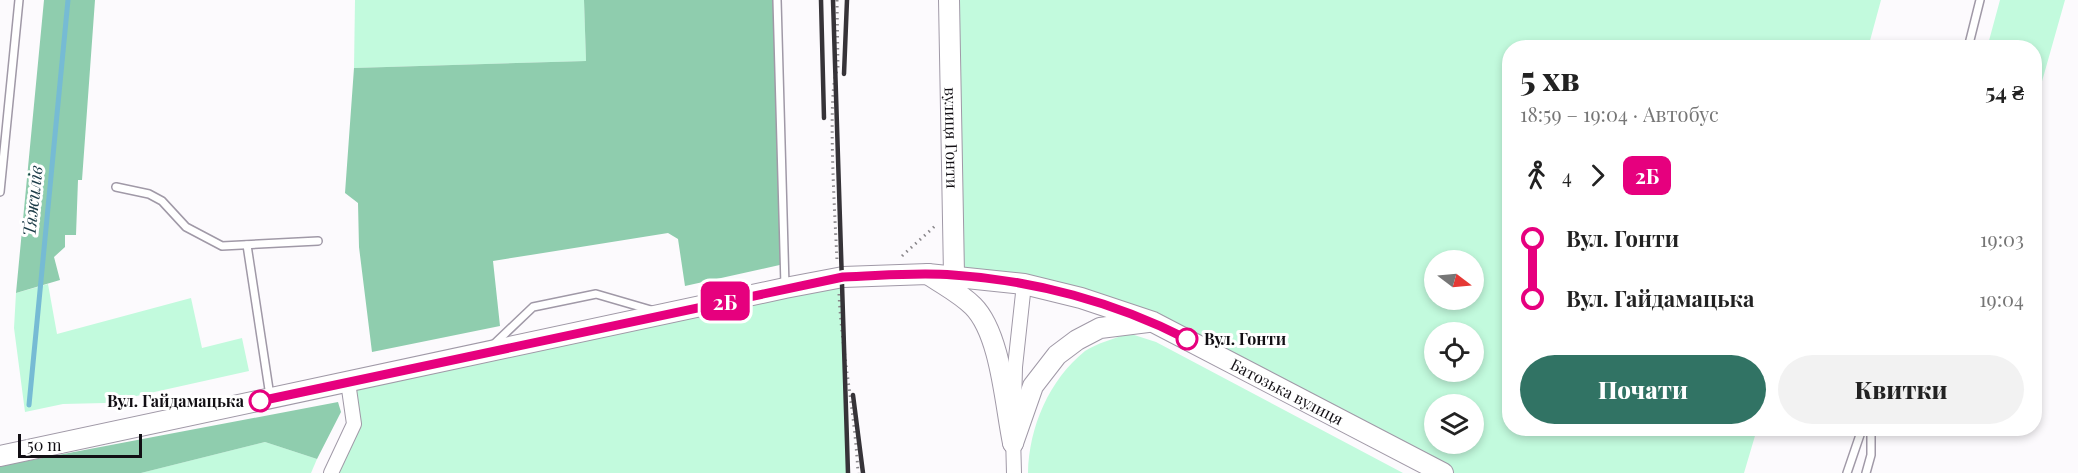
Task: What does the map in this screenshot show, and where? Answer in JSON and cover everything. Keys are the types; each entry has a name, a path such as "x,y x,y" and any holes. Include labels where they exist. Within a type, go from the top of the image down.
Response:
{"street":[{"name":"вулиця Гонти","path":"949,0 954,275"},
{"name":"Батозька вулиця","path":"0,456 785,288 838,278 928,274 1024,284 1081,298 1153,322 1443,473"},
{"path":"928,274 972,305 983,319 996,357 1012,443"},
{"path":"1014,473 1012,443 1015,367 1024,284"},
{"path":"1012,443 1033,386 1057,355 1077,340 1100,328 1153,322"},
{"path":"331,473 354,424 348,382"}],"lane":[{"path":"0,192 19,0"},
{"path":"777,0 785,288"},
{"path":"1970,40 1980,0"},
{"path":"116,187 149,194 162,201 186,228 222,246 318,241"},
{"path":"247,245 271,398"},
{"path":"485,353 533,307 596,294 665,314"},
{"path":"1847,473 1860,436"},
{"path":"1866,473 1871,455 1871,436"}],"path":[{"path":"837,0 838,69 833,75 832,108 838,278 841,335 849,377 858,473"},
{"path":"881,276 939,223"}],"green space":[{"path":"44,0 95,0 82,180 78,180 76,235 65,235 65,247 54,257 60,280 16,293"},
{"path":"355,0 584,0 586,61 354,68"},
{"path":"584,0 777,0 784,264 685,286 678,239 668,233 493,261 500,326 372,352 359,247 358,203 345,193 354,68 586,61"},
{"path":"949,0 1881,0 1870,40 1502,40 1502,436 1755,436 1744,473 1443,473 1153,322 954,275"},
{"path":"2000,0 2065,0 2042,81 2042,40 1989,40"},
{"path":"843,277 848,473 331,473 354,424 348,382"},
{"path":"48,284 57,334 191,298 202,348 242,338 249,371 105,403 63,404 25,412 14,328 16,293"},
{"path":"1128,333 1156,342 1403,473 1028,473 1032,439 1037,422 1051,390 1061,376 1085,351"},
{"path":"338,402 341,412 317,459 265,442 141,473 0,473 0,466"},
{"path":"265,442 317,459 311,473 141,473"}],"waterway":[{"name":"Тяжилів","path":"29,405 68,0"}],"railway":[{"path":"821,0 824,118"},
{"path":"833,0 848,473"},
{"path":"844,74 847,0"},
{"path":"853,395 863,473"}],"bus line":[{"name":"2Б","path":"260,401 843,277 954,275 1024,284 1081,298 1153,322 1187,339"}],"place":[{"name":"Вул. Гонти","path":"1187,339"},
{"name":"Вул. Гайдамацька","path":"260,401"}]}
